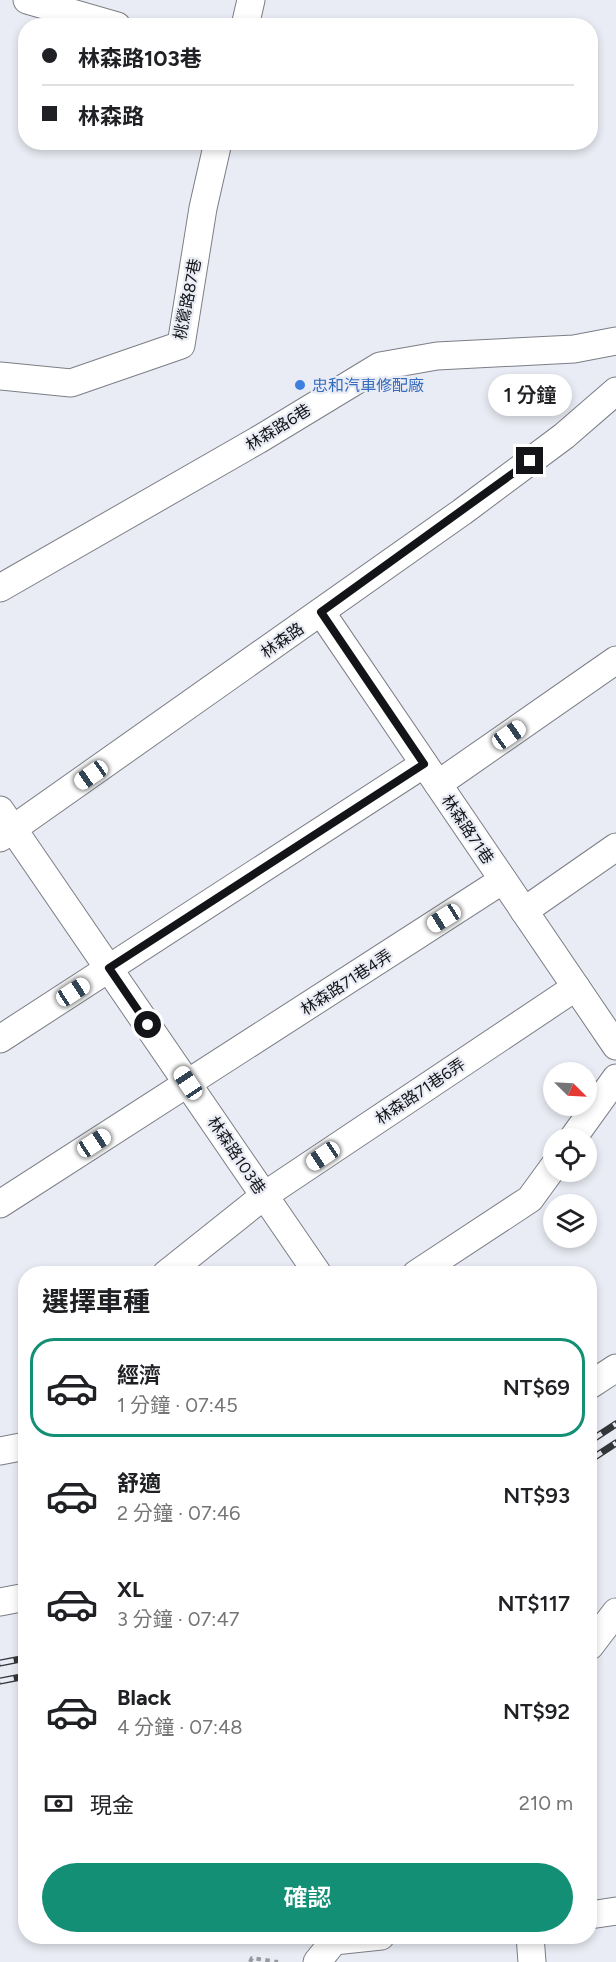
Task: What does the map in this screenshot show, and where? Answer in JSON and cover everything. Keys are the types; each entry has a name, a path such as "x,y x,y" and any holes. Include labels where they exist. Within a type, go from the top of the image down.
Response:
{"street":[{"path":"27,0 89,18"},
{"path":"247,18 251,0"},
{"name":"桃鶯路87巷","path":"0,376 71,383 181,345 203,208 216,150"},
{"name":"林森路6巷","path":"0,588 258,440 380,366 437,356 574,349 616,341"},
{"name":"林森路","path":"5,826 321,612 564,436 616,391"},
{"name":"林森路71巷","path":"321,612 616,1046"},
{"path":"0,1039 109,968 616,660"},
{"name":"林森路103巷","path":"5,826 109,968 313,1266"},
{"path":"524,911 616,847"},
{"name":"林森路71巷4弄","path":"0,1204 503,880"},
{"name":"林森路71巷6弄","path":"176,1266 265,1195 576,987"},
{"path":"580,1128 616,1078"},
{"path":"428,1266 530,1199 543,1181"},
{"path":"597,1380 616,1368"},
{"path":"0,1451 18,1448"},
{"path":"0,1602 18,1599"},
{"path":"597,1637 616,1612"},
{"path":"597,1914 616,1911"},
{"path":"317,1962 332,1944"},
{"path":"531,1944 532,1962"}],"path":[{"path":"250,1962 252,1958 278,1962"}],"railway":[{"path":"597,1436 616,1424"},
{"path":"597,1455 616,1443"},
{"path":"0,1663 18,1660"},
{"path":"0,1681 18,1678"}],"place":[{"name":"忠和汽車修配廠","path":"300,385"}],"route":[{"path":"148,1025 109,968 424,764 321,612 530,461"}]}
